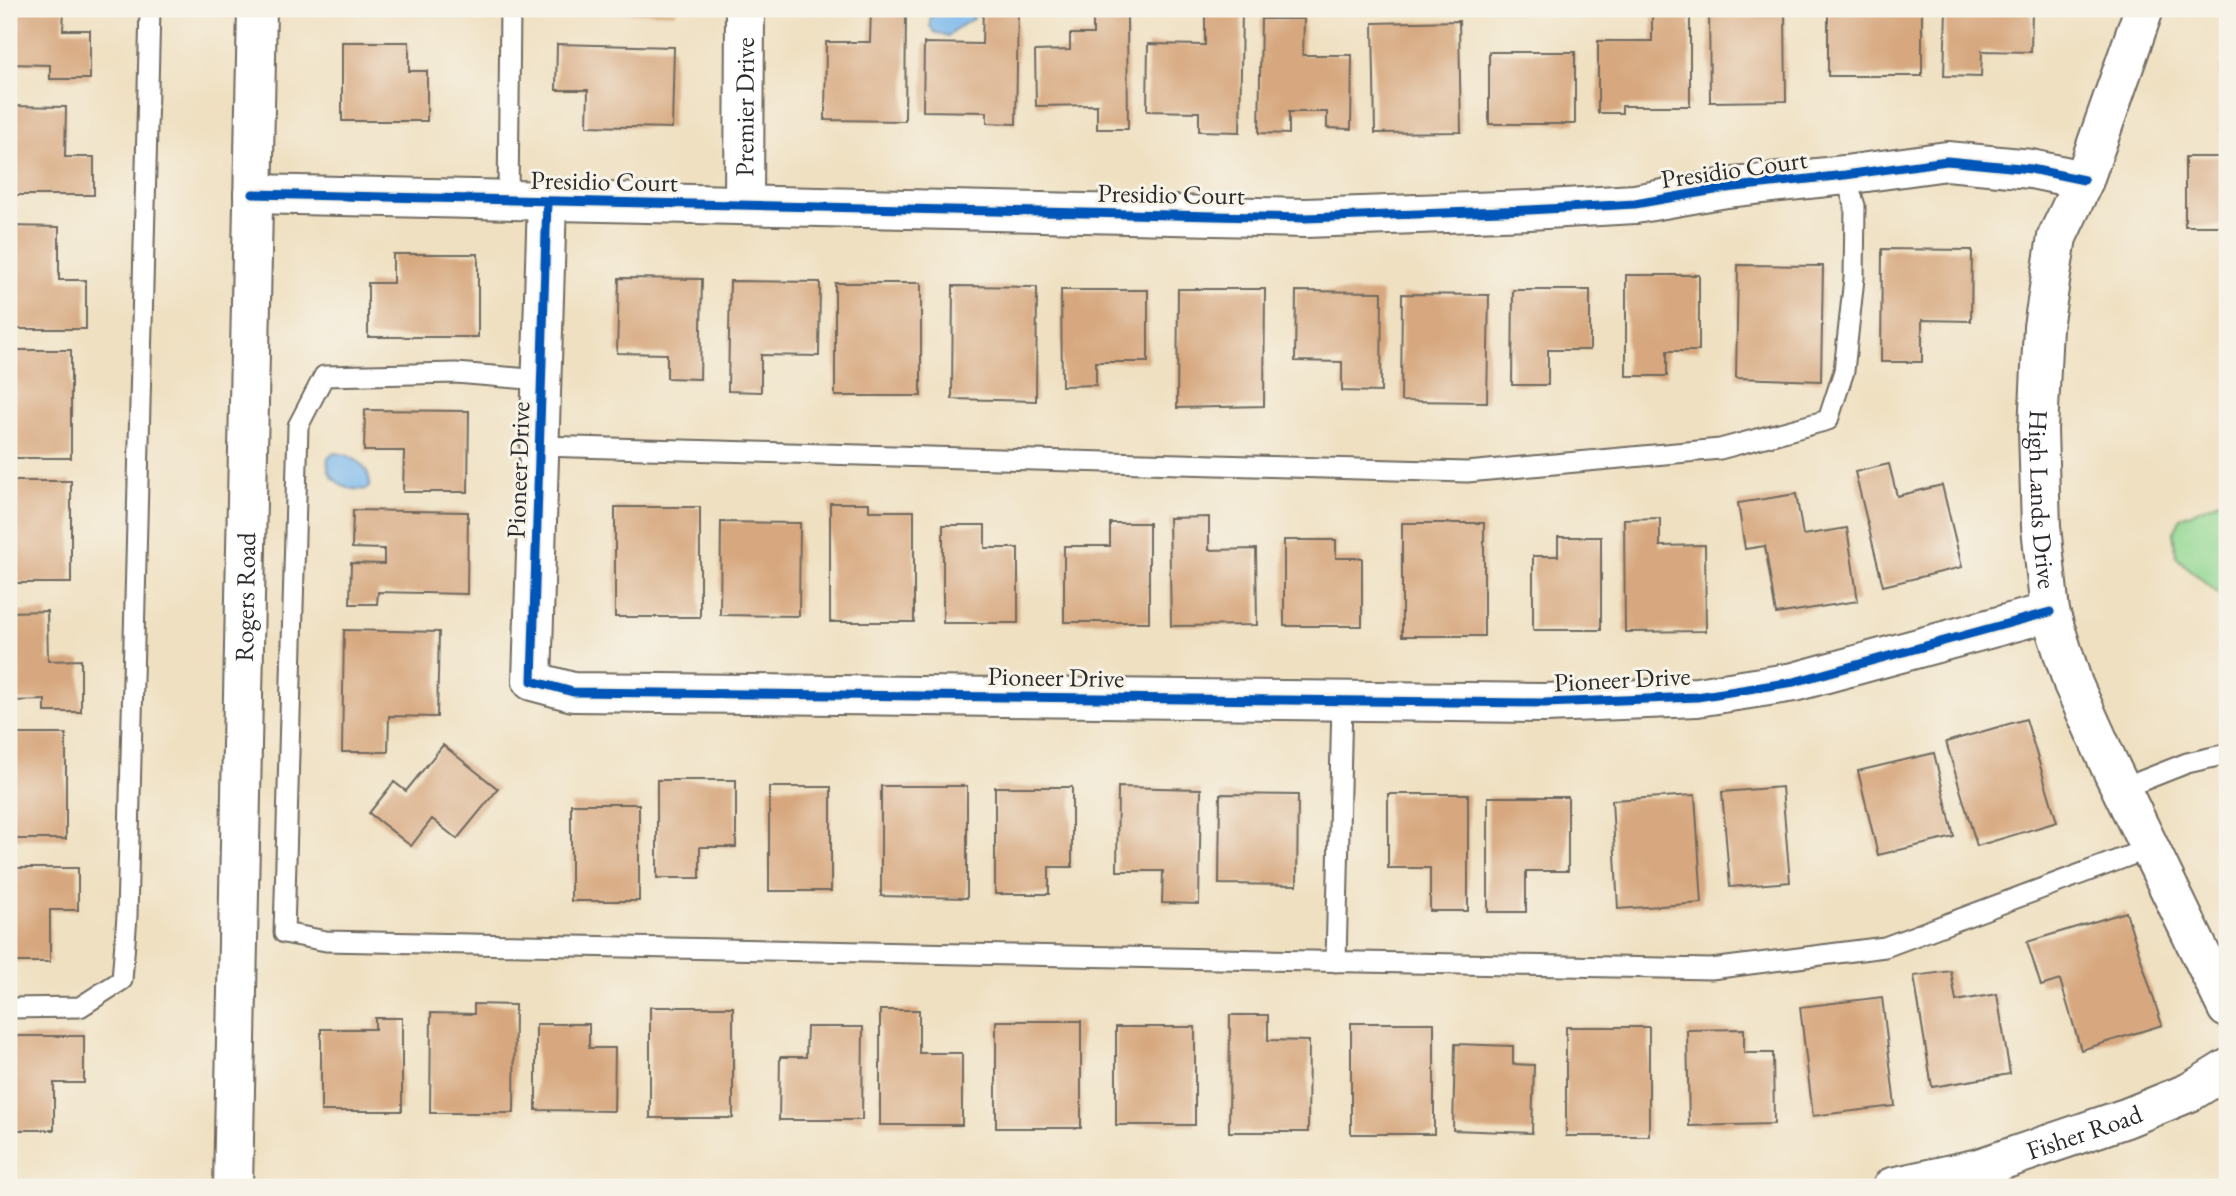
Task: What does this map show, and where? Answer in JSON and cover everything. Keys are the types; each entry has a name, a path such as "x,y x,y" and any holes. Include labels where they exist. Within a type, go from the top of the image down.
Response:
{"street":[{"name":"Rogers Road","path":"233,1187 257,9"},
{"name":"Premier Drive","path":"744,205 745,9"},
{"name":"High Lands Drive","path":"2144,9 2084,180 2057,237 2043,327 2038,430 2040,527 2050,612 2073,684 2227,1008"},
{"name":"Presidio Court","path":"253,194 1305,218 1529,211 1635,204 1726,188 1845,176 1947,161 2031,169 2084,180"},
{"name":"Pioneer Drive","path":"547,201 532,681 573,692 1545,703 1697,697 1794,682 2050,612"},
{"name":"Fisher Road","path":"1892,1187 1979,1168 2126,1118 2190,1093 2227,1069"}],"lane":[{"path":"9,1008 80,1007 122,981 128,888 150,9"},
{"path":"508,200 510,9"},
{"path":"539,446 1467,472 1720,449 1828,420 1844,371 1854,278 1855,206 1845,176"},
{"path":"541,380 456,373 324,376 298,426 284,933 326,941 1711,969 1885,947 2150,848"},
{"path":"1336,962 1342,701"},
{"path":"2121,789 2187,764 2227,754"}],"green space":[{"path":"2227,498 2227,601 2177,558 2173,534 2181,517"}],"water":[{"path":"939,9 974,9 973,19 948,37 934,32 930,26 930,19"},
{"path":"334,453 353,458 363,466 369,478 370,485 367,489 352,489 334,478 330,473 328,458"}],"building":[{"path":"9,9 64,9 63,30 90,30 90,79 50,79 50,65 9,64"},
{"path":"402,9 450,9 449,14 402,14"},
{"path":"676,9 676,14 581,11"},
{"path":"871,9 906,9 905,121 825,120 826,42 870,42"},
{"path":"983,9 1018,9 1016,124 987,123 987,112 923,111 924,43 982,44"},
{"path":"1205,9 1242,9 1240,132 1199,131 1199,112 1147,111 1148,44 1205,45"},
{"path":"1652,9 1690,9 1690,106 1622,106 1622,113 1598,113 1598,41 1652,41"},
{"path":"1709,9 1785,9 1786,101 1710,102"},
{"path":"1828,9 1922,9 1922,76 1828,76"},
{"path":"1946,9 2032,9 2031,52 1982,51 1981,77 1944,76"},
{"path":"1127,15 1128,129 1097,129 1097,105 1036,106 1035,51 1070,50 1070,34 1093,34 1093,16"},
{"path":"1261,19 1304,19 1303,55 1352,55 1351,129 1327,128 1327,112 1289,112 1289,134 1259,133"},
{"path":"1459,21 1461,132 1375,133 1373,23"},
{"path":"342,42 409,42 409,71 427,71 427,121 342,121"},
{"path":"557,44 674,47 672,128 587,126 588,90 556,90"},
{"path":"1489,52 1575,52 1575,124 1489,124"},
{"path":"2220,66 2227,66 2227,132 2220,132"},
{"path":"9,106 66,107 65,157 94,157 94,195 9,195"},
{"path":"2185,157 2227,157 2227,226 2185,226"},
{"path":"9,226 59,227 59,280 86,280 86,329 9,329"},
{"path":"1882,249 1972,250 1971,321 1922,320 1922,362 1881,362"},
{"path":"393,254 478,254 478,337 368,337 368,283 393,283"},
{"path":"1738,265 1823,266 1821,381 1736,378"},
{"path":"1626,275 1699,275 1699,351 1667,351 1667,376 1626,376"},
{"path":"619,278 702,279 700,379 667,378 667,354 617,353"},
{"path":"730,281 820,282 819,356 761,355 761,392 728,391"},
{"path":"835,283 921,283 921,396 835,396"},
{"path":"953,286 1037,287 1036,401 952,399"},
{"path":"1178,289 1265,289 1264,406 1177,408"},
{"path":"1061,290 1148,290 1148,362 1096,362 1096,385 1062,386"},
{"path":"1513,290 1590,290 1590,350 1548,350 1548,385 1512,385"},
{"path":"1296,291 1382,292 1381,392 1342,391 1342,362 1295,361"},
{"path":"1402,294 1489,295 1487,402 1401,401"},
{"path":"9,350 71,350 71,458 9,458"},
{"path":"365,410 469,411 468,492 403,492 404,451 364,451"},
{"path":"1889,464 1897,496 1942,485 1962,567 1883,586 1855,472"},
{"path":"9,481 71,481 71,583 9,583"},
{"path":"1796,494 1803,535 1847,528 1858,601 1776,614 1765,546 1745,549 1738,503"},
{"path":"830,503 869,503 869,511 914,511 914,622 830,622"},
{"path":"615,507 700,507 700,617 615,617"},
{"path":"353,510 468,512 467,594 378,592 377,604 350,604 351,563 384,564 384,549 352,548"},
{"path":"1209,517 1209,550 1256,549 1257,625 1171,626 1169,518"},
{"path":"1660,518 1660,546 1705,545 1706,631 1625,632 1624,519"},
{"path":"721,522 800,523 799,616 720,615"},
{"path":"1110,523 1149,523 1149,622 1064,622 1064,546 1110,546"},
{"path":"1402,523 1484,523 1484,636 1402,636"},
{"path":"943,525 985,525 985,548 1018,548 1018,623 943,623"},
{"path":"1558,537 1601,537 1601,630 1533,630 1533,556 1558,556"},
{"path":"1284,540 1336,540 1336,558 1362,558 1362,626 1284,626"},
{"path":"47,611 48,661 81,660 81,712 45,712 45,700 9,701 9,612"},
{"path":"344,630 439,632 437,717 389,716 388,752 342,752"},
{"path":"2026,719 2057,822 1977,846 1946,742"},
{"path":"9,734 66,734 66,839 9,839"},
{"path":"443,745 498,789 457,839 432,819 411,846 369,813 394,782 406,791"},
{"path":"1934,753 1954,837 1878,855 1858,771"},
{"path":"657,780 736,780 736,847 700,847 700,878 657,878"},
{"path":"881,786 967,786 967,898 881,896"},
{"path":"769,787 831,787 831,891 769,891"},
{"path":"995,787 1072,787 1072,867 1049,867 1049,894 995,894"},
{"path":"1118,787 1201,789 1199,904 1162,903 1163,871 1117,871"},
{"path":"1782,787 1790,882 1730,887 1722,792"},
{"path":"1220,794 1298,795 1297,885 1219,884"},
{"path":"1388,794 1468,794 1468,911 1430,911 1430,868 1388,868"},
{"path":"1695,795 1702,903 1618,909 1612,800"},
{"path":"1488,797 1568,797 1568,871 1526,871 1526,912 1488,912"},
{"path":"571,804 639,804 639,901 571,901"},
{"path":"9,868 78,868 78,910 50,910 50,962 9,962"},
{"path":"2126,912 2162,1025 2081,1050 2060,980 2041,986 2027,942"},
{"path":"1951,971 1956,1001 1997,994 2010,1074 1932,1087 1914,976"},
{"path":"1882,997 1895,1106 1813,1116 1800,1007"},
{"path":"474,1004 515,1005 514,1113 430,1113 431,1013 474,1014"},
{"path":"650,1007 733,1007 733,1118 650,1118"},
{"path":"880,1010 919,1010 919,1053 962,1053 962,1125 880,1125"},
{"path":"1230,1015 1268,1015 1268,1040 1309,1041 1308,1132 1229,1132"},
{"path":"375,1018 402,1018 402,1111 321,1111 321,1029 375,1029"},
{"path":"996,1021 1081,1021 1081,1128 996,1128"},
{"path":"1351,1023 1434,1023 1434,1134 1351,1134"},
{"path":"536,1024 589,1024 589,1048 615,1048 614,1111 536,1110"},
{"path":"807,1027 863,1027 862,1120 779,1120 780,1057 806,1057"},
{"path":"1116,1027 1195,1027 1195,1125 1116,1125"},
{"path":"1566,1027 1649,1027 1649,1136 1566,1136"},
{"path":"1744,1029 1744,1053 1773,1053 1774,1124 1689,1126 1687,1030"},
{"path":"9,1036 84,1036 84,1083 54,1083 54,1130 9,1130"},
{"path":"1455,1044 1513,1046 1513,1064 1534,1065 1532,1133 1453,1130"}],"cycle path":[{"path":"253,194 1305,218 1635,204 1726,188 1947,161 2031,169 2084,180"},
{"path":"547,201 532,681 573,692 1545,703 1697,697 1794,682 2050,612"}]}
